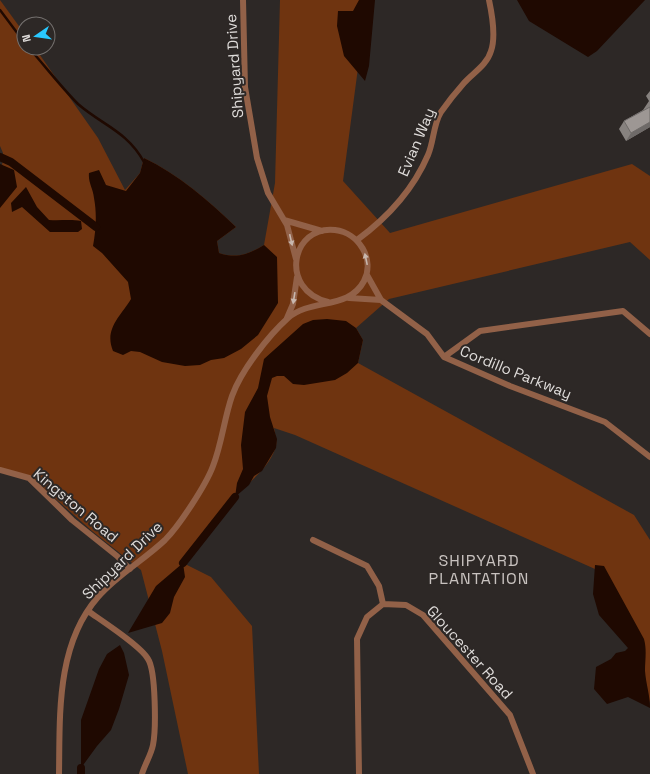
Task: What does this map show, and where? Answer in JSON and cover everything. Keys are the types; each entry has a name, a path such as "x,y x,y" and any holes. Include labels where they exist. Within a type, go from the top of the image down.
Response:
{"street":[{"name":"Shipyard Drive","path":"244,0 245,87 251,128 257,158 268,193 284,220 291,236 296,260"},
{"name":"Evian Way","path":"357,240 371,230 412,186 429,154 435,127 440,114 464,83 485,62 492,51 491,10 488,0"},
{"path":"284,220 322,231 334,230 346,233 357,240 366,256 367,275 357,292 338,302 328,302 309,294 302,286 297,276 296,260 303,244 310,237 322,231"},
{"name":"Cordillo Parkway","path":"367,275 381,300 427,334 444,357 510,386 606,422 650,457"},
{"name":"Shipyard Drive","path":"59,774 60,725 66,664 74,637 97,598 166,538 203,487 213,466 232,396 242,373 286,319 293,304 297,276"},
{"path":"348,298 381,300"},
{"name":"Shipyard Drive","path":"286,319 310,306 328,302"},
{"path":"444,357 480,331 623,311 650,334"},
{"name":"Kingston Road","path":"0,470 29,478 72,520 117,556 130,569"},
{"path":"314,540 367,566 379,586 384,604 367,617 357,639 359,774"},
{"name":"Gloucester Road","path":"384,604 406,605 423,616 510,715 533,774"},
{"path":"88,611 128,641 148,659 150,665 153,680 153,746 142,774"}],"shaded area":[{"path":"0,0 16,22 16,56 41,56 98,138 125,190 140,173 144,158 157,164 193,189 236,227 217,241 219,253 232,256 243,255 264,245 275,183 280,0 367,0 343,181 390,233 632,164 650,176 650,260 630,242 389,299 356,328 363,340 358,363 634,515 650,540 650,703 634,642 595,569 295,435 274,428 276,446 268,463 258,475 227,505 207,529 183,563 211,577 252,626 259,774 188,774 162,651 141,570 92,531 31,477 0,468 0,196 3,153 0,146"},
{"path":"359,0 375,0 369,66 365,81 344,56 337,26 338,11 353,11"},
{"path":"517,0 645,0 597,51 588,57 529,21"},
{"path":"144,158 157,164 193,189 236,227 217,241 219,253 232,256 243,255 264,245 277,257 278,303 258,335 241,349 224,358 211,360 200,365 185,366 162,362 140,352 131,351 123,355 113,351 110,336 114,324 131,299 128,282 102,253 93,246 96,210 89,180 89,173 99,170 106,185 126,191 140,173"},
{"path":"0,164 14,170 17,187 0,208"},
{"path":"26,187 37,207 49,220 81,221 82,229 78,232 50,232 22,207 12,212 11,203"},
{"path":"327,319 346,321 356,328 363,340 358,363 347,373 335,380 304,385 293,384 284,376 272,378 267,396 270,417 277,439 276,448 262,471 254,476 249,485 235,497 237,483 243,469 241,445 245,412 258,388 264,359 303,324 313,320"},
{"path":"183,563 185,577 174,597 170,613 162,623 128,633 156,586"},
{"path":"595,565 604,566 644,639 646,651 645,671 650,708 628,697 607,704 594,689 596,667 611,659 616,653 625,651 628,648 599,615 593,594"},
{"path":"120,645 124,653 129,675 119,709 111,730 81,768 81,720 99,669 107,654"}],"building":[{"path":"650,107 650,122 631,133 624,121"}],"waterway":[{"path":"0,10 16,31"},
{"path":"36,56 78,104 114,129 130,143 144,162"},
{"path":"0,157 11,162 96,227"},
{"path":"183,563 235,497"},
{"path":"81,768 81,774"}],"district":[{"name":"SHIPYARD PLANTATION","path":"479,569"}]}
